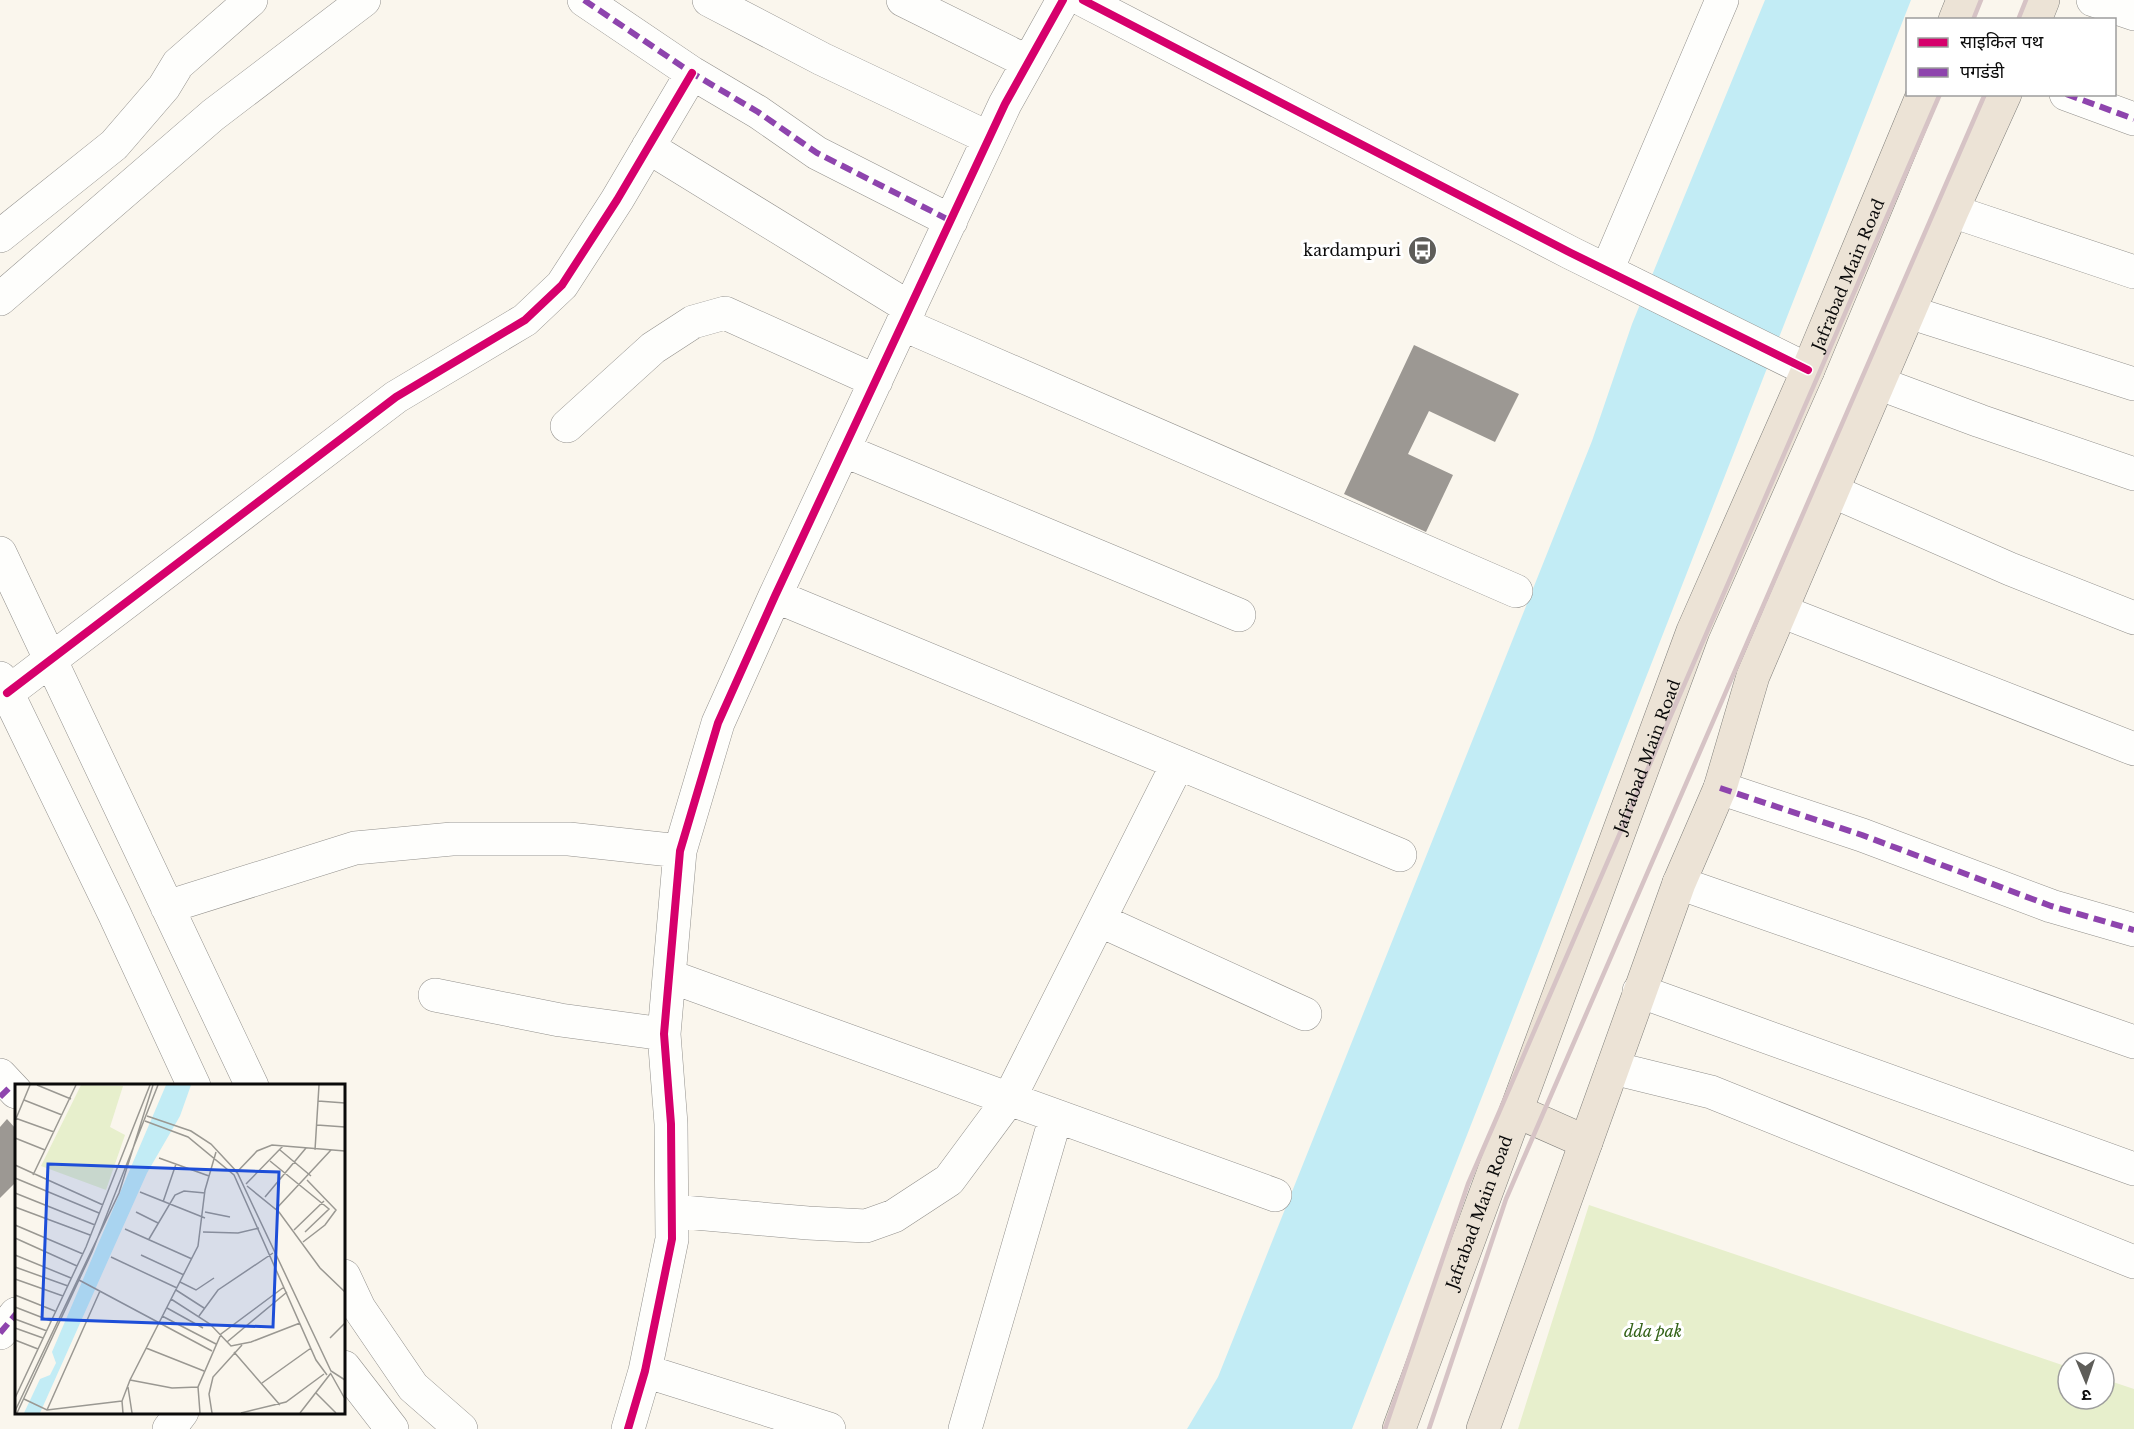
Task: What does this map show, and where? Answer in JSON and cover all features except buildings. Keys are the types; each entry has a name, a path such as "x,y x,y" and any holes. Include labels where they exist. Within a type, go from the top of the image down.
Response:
{"main road":[{"path":"1956,18 1963,0"},
{"path":"2036,18 2043,0"},
{"name":"Jafrabad Main Road","path":"1399,1429 1693,631 1808,370 1922,96"},
{"path":"1483,1429 1679,883 1720,788 1754,676 1952,211 2004,96"},
{"path":"1516,1111 1586,1142"}],"street":[{"path":"0,236 114,145 164,87 178,64 250,0"},
{"path":"0,299 213,115 364,0"},
{"path":"584,0 692,73 758,112 817,153 951,221"},
{"path":"709,0 822,59 989,138"},
{"path":"903,0 1028,62"},
{"path":"628,1429 645,1371 672,1239 671,1124 664,1034 680,851 718,723 1005,104 1063,0"},
{"path":"1083,0 1606,270 1808,370"},
{"path":"1606,270 1722,0"},
{"path":"2093,0 2134,14"},
{"path":"193,1084 114,913 4,686 50,661 396,397 525,320 562,285 692,73"},
{"path":"2071,96 2134,119"},
{"path":"648,147 906,316 1516,591"},
{"path":"1952,211 2134,272"},
{"path":"1909,312 2134,384"},
{"path":"567,426 653,348 693,322 725,313 876,381"},
{"path":"1878,383 2134,474"},
{"path":"843,450 1239,615"},
{"path":"1832,491 2010,569 2134,618"},
{"path":"0,553 251,1084"},
{"path":"775,596 1400,855"},
{"path":"1781,611 2134,750"},
{"path":"672,1211 866,1226 894,1216 949,1180 1009,1099 1179,763"},
{"path":"1720,788 1862,835 2051,906 2134,930"},
{"path":"167,907 355,848 452,839 569,839 680,851"},
{"path":"1679,883 2134,1042"},
{"path":"1099,920 1305,1014"},
{"path":"669,976 1275,1195"},
{"path":"1640,991 2134,1169"},
{"path":"435,995 560,1020 664,1034"},
{"path":"178,1052 226,1030"},
{"path":"1613,1068 1711,1092 2134,1262"},
{"path":"965,1429 1056,1116"},
{"path":"345,1278 359,1308 413,1387 461,1429"},
{"path":"0,1333 15,1315"},
{"path":"345,1369 382,1425 413,1387"},
{"path":"645,1371 830,1429"},
{"path":"169,1429 181,1414"}],"green space":[{"name":"dda pak","path":"1589,1205 2056,1363 2056,1411 2116,1411 2116,1383 2134,1389 2134,1429 1518,1429"}],"water":[{"path":"1765,0 1911,0 1352,1429 1187,1429 1218,1377 1592,441 1632,324"}],"railway":[{"path":"1974,18 1981,0"},
{"path":"2019,18 2026,0"},
{"path":"1385,1429 1468,1184 1939,96"},
{"path":"1429,1429 1506,1199 1984,96"}],"marked path":[{"path":"584,0 692,73 758,112 817,153 951,221"},
{"path":"2071,96 2134,119"},
{"path":"1720,788 1862,835 2051,906 2134,930"},
{"path":"0,1097 11,1086"},
{"path":"0,1333 15,1315"}],"cycle path":[{"path":"628,1429 645,1371 672,1239 671,1124 664,1034 680,851 718,723 1005,104 1063,0"},
{"path":"1083,0 1571,253 1808,370"},
{"path":"7,693 396,397 525,320 562,285 617,200 692,73"}],"place":[{"name":"kardampuri","path":"1422,250"}]}
